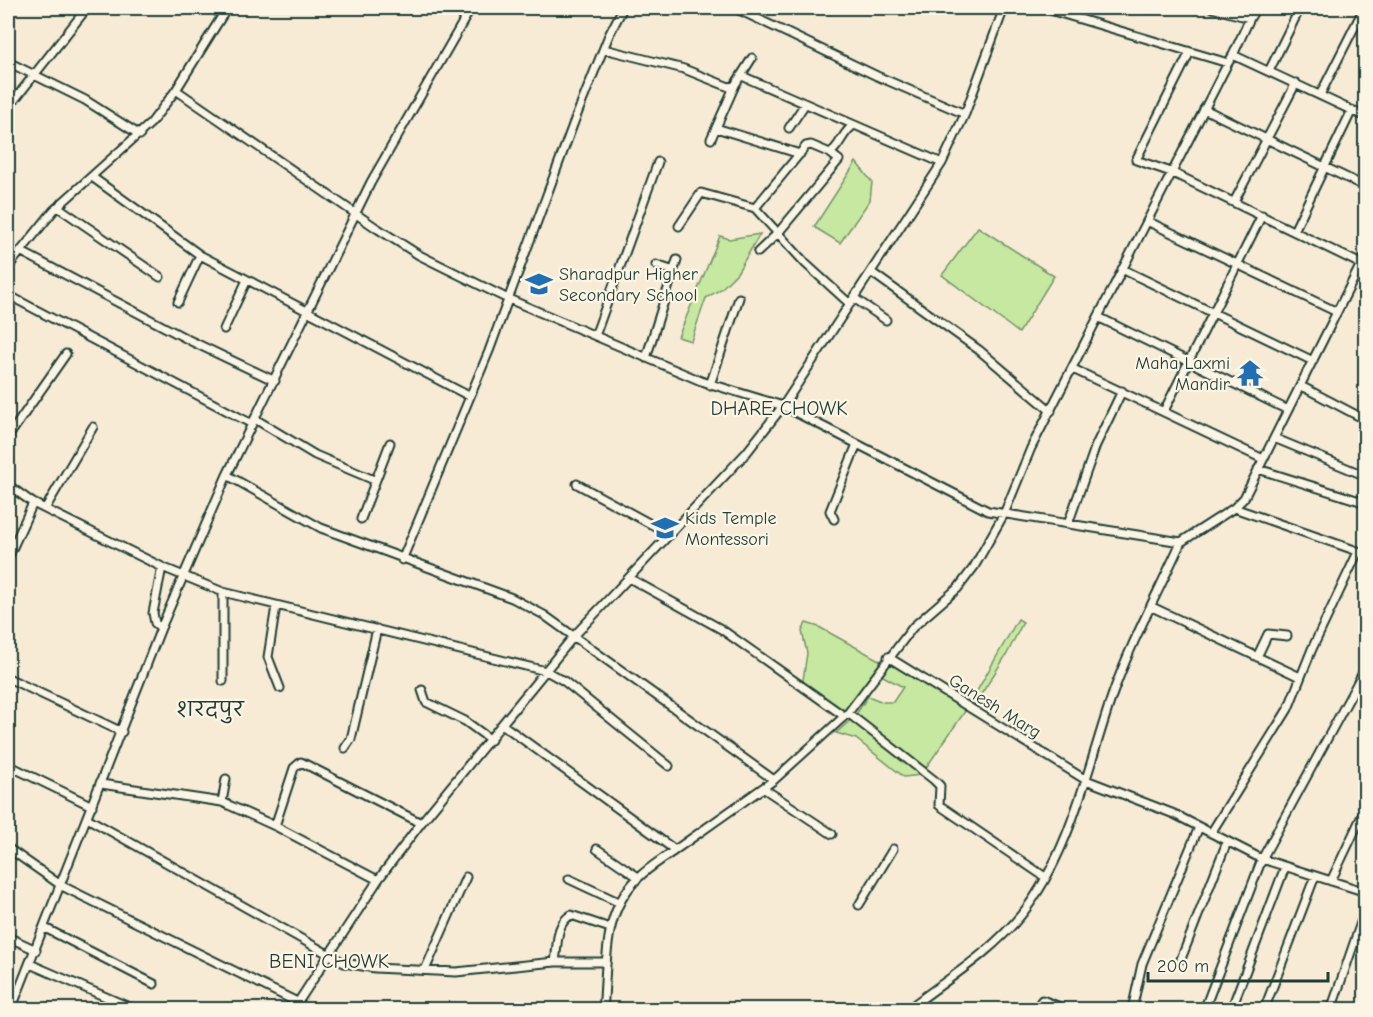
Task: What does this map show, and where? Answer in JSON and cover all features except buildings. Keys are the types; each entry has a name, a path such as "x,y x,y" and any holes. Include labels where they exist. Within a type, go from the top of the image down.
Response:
{"street":[{"path":"8,108 10,99 36,74 87,8"},
{"path":"211,8 223,15"},
{"path":"8,267 58,207 140,135 176,90 227,8"},
{"path":"11,1010 62,886 161,628 227,475 356,214 471,8"},
{"path":"402,560 509,299 574,122 623,8"},
{"path":"735,8 877,76 965,114"},
{"path":"293,1010 378,880 421,823 574,636 747,452 783,406 942,163 965,114 1004,8"},
{"path":"1043,8 1228,63"},
{"path":"1212,8 1250,18"},
{"path":"603,1010 605,962 610,928 618,902 638,877 774,780 846,715 913,627 958,588 974,567 1004,514 1031,448 1256,8"},
{"path":"1269,70 1300,8"},
{"path":"1320,95 1364,8"},
{"path":"604,49 684,69 729,87 735,85"},
{"path":"1190,52 1136,160 1171,172 1361,264"},
{"path":"1233,55 1365,117"},
{"path":"711,139 735,85 752,58"},
{"path":"8,62 85,100 140,135"},
{"path":"742,76 942,163"},
{"path":"1234,202 1296,83"},
{"path":"176,90 418,255 509,299 710,385 783,406 988,511 1181,542"},
{"path":"789,128 805,104"},
{"path":"1204,109 1365,187"},
{"path":"1294,231 1352,110"},
{"path":"830,153 845,130 854,125"},
{"path":"716,128 800,154"},
{"path":"755,208 800,154 811,145 830,153 839,160 777,234 758,252"},
{"path":"595,336 658,162"},
{"path":"92,177 200,255 469,396"},
{"path":"680,225 701,193 755,208 777,234 852,301 886,320"},
{"path":"58,207 160,277"},
{"path":"1164,411 1262,215"},
{"path":"1147,221 1337,312"},
{"path":"20,251 191,341 275,381"},
{"path":"906,1010 999,941 1024,912 1045,877 1086,780 1113,694 1181,542 1234,508 1244,498 1365,254"},
{"path":"178,302 200,255"},
{"path":"646,358 677,260"},
{"path":"656,265 674,271"},
{"path":"1122,269 1213,311 1313,362"},
{"path":"871,272 979,350 1051,411"},
{"path":"224,329 247,280"},
{"path":"8,295 315,456 374,480"},
{"path":"710,385 739,298"},
{"path":"1098,317 1288,410"},
{"path":"8,437 66,354"},
{"path":"1073,369 1263,459"},
{"path":"1301,387 1365,420"},
{"path":"1068,524 1096,445 1122,391"},
{"path":"45,508 93,427"},
{"path":"1274,438 1365,476"},
{"path":"361,519 390,443"},
{"path":"834,519 830,511 857,444"},
{"path":"1258,469 1365,503"},
{"path":"227,475 308,522 402,560 512,598 574,636 774,780"},
{"path":"577,484 669,534"},
{"path":"8,485 33,502 162,567 223,592 546,671 564,681 669,766"},
{"path":"8,558 33,502"},
{"path":"1211,833 1288,709 1300,677 1362,553 1234,508"},
{"path":"161,628 154,623 153,613 162,567"},
{"path":"628,578 721,629 846,715 934,780 940,786 939,805 1045,877"},
{"path":"223,592 223,681"},
{"path":"276,606 268,657 280,688"},
{"path":"1152,607 1300,677"},
{"path":"345,748 351,739 376,629"},
{"path":"1257,657 1268,634 1287,636"},
{"name":"Ganesh Marg","path":"888,657 1086,780 1174,814 1262,859 1365,892"},
{"path":"1204,1010 1262,859 1365,667"},
{"path":"8,678 122,732"},
{"path":"422,690 426,702 465,721 491,740"},
{"path":"503,725 675,850"},
{"path":"274,826 294,768 302,762 421,823"},
{"path":"8,765 92,806"},
{"path":"222,802 226,779"},
{"path":"101,784 222,802 378,880"},
{"path":"763,788 832,834"},
{"path":"1331,881 1365,807"},
{"path":"87,818 328,957 344,963 375,968 473,972 555,962 605,962"},
{"path":"1132,1010 1142,964 1199,827"},
{"path":"1181,959 1227,842"},
{"path":"8,848 62,886 297,1002"},
{"path":"597,849 638,877"},
{"path":"860,905 893,849"},
{"path":"1231,1010 1285,867"},
{"path":"1264,1010 1315,876"},
{"path":"425,970 466,877"},
{"path":"569,879 618,902"},
{"path":"1331,1010 1365,908"},
{"path":"555,962 560,926 564,919 571,915 610,928"},
{"path":"45,928 154,984"},
{"path":"8,937 36,950"},
{"path":"30,964 136,1010"},
{"path":"1035,1010 1042,1000 1068,1010"}],"green space":[{"path":"856,162 872,182 870,200 840,243 814,227"},
{"path":"978,227 1054,276 1019,333 942,275"},
{"path":"760,234 737,273 721,289 706,298 691,341 678,337 720,236 729,239"},
{"path":"1018,619 1023,622 1007,654 973,707 969,705"},
{"path":"806,623 819,627 881,661 850,712 842,719 802,687 807,653 802,631"},
{"path":"889,663 893,663 966,710 921,775 904,777 856,739 836,733 855,716 868,696 883,702 893,702 903,687 881,675"}],"place":[{"name":"Sharadpur Higher Secondary School","path":"539,284"},
{"name":"Maha Laxmi Mandir","path":"1250,373"},
{"name":"Kids Temple Montessori","path":"665,528"}],"district":[{"name":"DHARE CHOWK","path":"779,408"},
{"name":"शरदपुर","path":"210,709"},
{"name":"BENI CHOWK","path":"329,961"}]}
